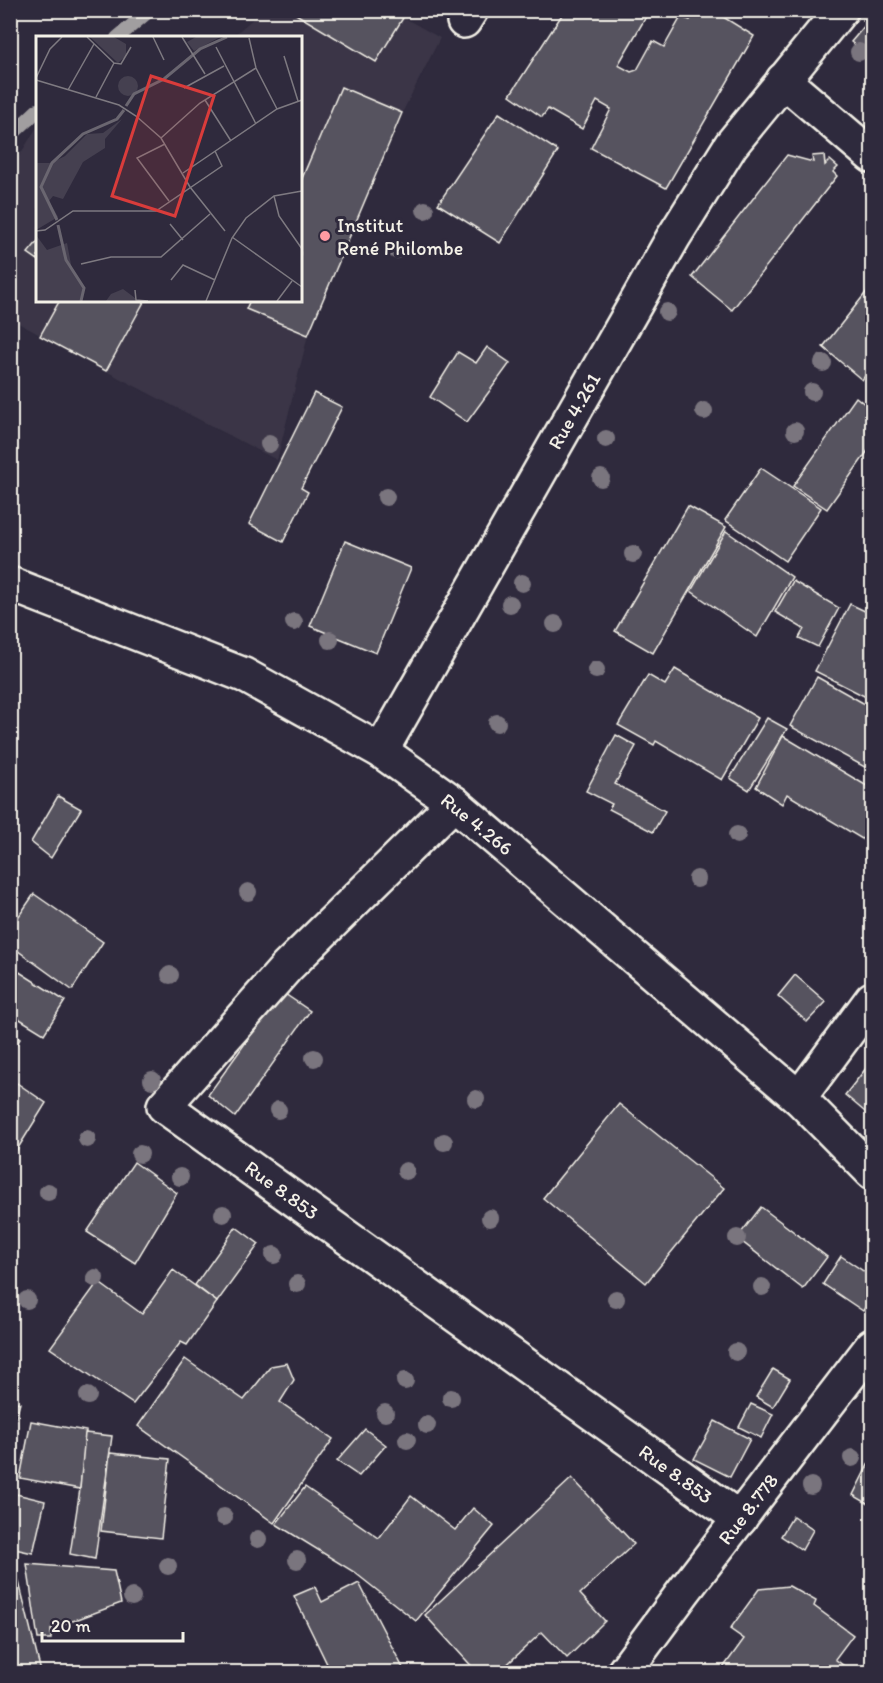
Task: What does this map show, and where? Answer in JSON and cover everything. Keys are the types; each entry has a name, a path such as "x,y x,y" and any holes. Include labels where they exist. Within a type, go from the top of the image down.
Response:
{"street":[{"name":"Rue 4.261","path":"381,751 672,238 731,145 841,10"},
{"path":"783,80 873,156"},
{"name":"Rue 4.266","path":"10,584 244,675 381,751 454,803 799,1098 873,1172"},
{"name":"Rue 8.853","path":"454,803 287,967 164,1106 740,1519"},
{"path":"799,1098 873,999"},
{"name":"Rue 8.778","path":"624,1672 873,1346"}],"shaded area":[{"name":"Institut René Philombe","path":"390,10 440,38 402,113 308,335 277,460 11,319 10,171 36,129 36,302 302,302 302,36 233,36 262,11"}],"building":[{"path":"289,10 390,10 403,18 376,62"},
{"path":"565,10 650,10 618,65 631,72 637,70 653,41 664,47 681,17 690,20 696,10 712,10 754,36 666,188 591,148 611,109 597,101 582,129 548,109 542,117 510,95"},
{"path":"871,10 872,59 851,42 867,23 863,20"},
{"path":"341,87 402,113 308,335 246,309 249,302 302,302 302,178"},
{"path":"499,113 558,151 500,243 438,204"},
{"path":"787,155 813,162 812,156 824,155 825,165 830,160 838,167 833,172 837,176 732,310 692,277"},
{"path":"36,243 36,259 28,253"},
{"path":"872,285 872,367 862,380 823,347"},
{"path":"59,302 144,302 106,371 40,336"},
{"path":"487,347 510,363 467,422 430,397 458,352 476,363"},
{"path":"314,393 342,407 301,488 308,492 283,542 249,524"},
{"path":"856,397 872,410 872,445 827,509 793,486"},
{"path":"761,468 821,508 785,561 725,520"},
{"path":"688,506 726,527 653,653 615,631"},
{"path":"726,531 792,577 757,637 691,591"},
{"path":"345,541 411,568 376,653 310,626"},
{"path":"793,581 839,608 818,647 799,638 804,629 775,612"},
{"path":"850,604 869,613 872,606 872,690 868,698 815,671"},
{"path":"675,669 758,718 722,780 656,741 654,745 618,725 648,675 665,685"},
{"path":"817,677 872,708 872,771 790,726"},
{"path":"767,718 787,729 749,790 730,778"},
{"path":"616,735 636,746 615,784 665,811 653,832 609,809 612,804 586,791"},
{"path":"783,736 872,789 872,845 787,794 782,804 756,787"},
{"path":"58,796 81,809 51,858 31,842"},
{"path":"34,894 103,942 72,990 10,945 10,929"},
{"path":"10,966 65,1001 44,1034 10,1013"},
{"path":"795,975 826,1002 807,1022 778,996"},
{"path":"282,992 310,1011 235,1117 208,1095"},
{"path":"10,1032 20,1039 10,1056"},
{"path":"871,1062 872,1064 871,1117 845,1095"},
{"path":"11,1079 46,1103 10,1161 10,1081"},
{"path":"619,1104 724,1188 646,1283 543,1198"},
{"path":"134,1162 177,1193 135,1263 87,1232"},
{"path":"761,1207 827,1257 803,1289 737,1238"},
{"path":"236,1227 259,1244 217,1302 195,1285"},
{"path":"841,1256 872,1277 872,1296 863,1311 823,1284"},
{"path":"173,1270 217,1302 187,1345 181,1342 133,1404 50,1348 98,1282 142,1314"},
{"path":"185,1359 244,1400 271,1366 287,1363 294,1380 280,1402 333,1439 274,1523 138,1426"},
{"path":"773,1369 790,1379 773,1407 756,1397"},
{"path":"10,1400 20,1403 10,1439"},
{"path":"751,1404 773,1414 761,1438 739,1427"},
{"path":"31,1421 86,1431 80,1489 20,1478"},
{"path":"715,1421 750,1439 730,1477 694,1459"},
{"path":"365,1429 386,1445 359,1476 337,1461"},
{"path":"85,1433 112,1436 95,1559 70,1554 80,1489"},
{"path":"110,1453 170,1459 161,1538 101,1531"},
{"path":"872,1457 872,1506 853,1495"},
{"path":"572,1478 634,1544 580,1594 605,1621 567,1658 542,1632 499,1672 477,1672 425,1615"},
{"path":"305,1487 379,1538 411,1496 455,1530 473,1508 494,1526 416,1621 354,1572 276,1524"},
{"path":"12,1493 45,1501 33,1553 10,1548"},
{"path":"793,1516 813,1530 802,1550 781,1536"},
{"path":"27,1564 114,1571 121,1603 51,1629 51,1639 38,1639"},
{"path":"18,1578 41,1672 10,1672 10,1580"},
{"path":"359,1583 405,1672 331,1672 294,1596 315,1587 322,1602"},
{"path":"789,1586 816,1601 814,1606 853,1635 835,1659 844,1666 840,1672 720,1672 744,1639 730,1629 759,1589"}],"waterway":[{"path":"119,36 150,10"},
{"path":"10,136 36,112"}],"place":[{"name":"Institut René Philombe","path":"325,236"}]}
